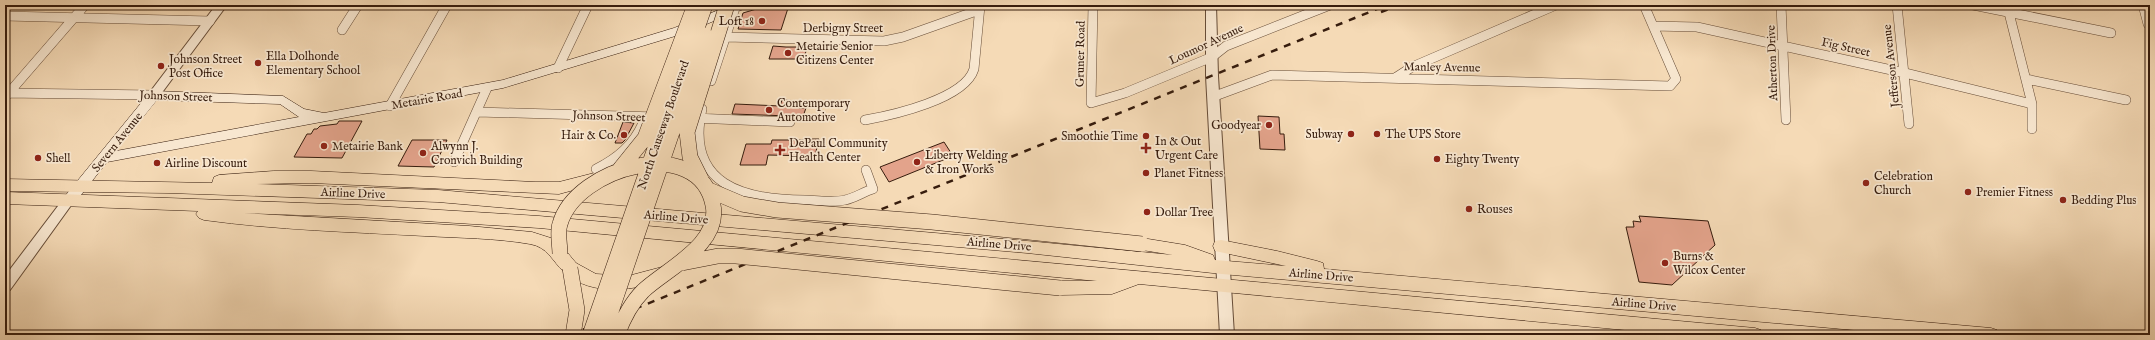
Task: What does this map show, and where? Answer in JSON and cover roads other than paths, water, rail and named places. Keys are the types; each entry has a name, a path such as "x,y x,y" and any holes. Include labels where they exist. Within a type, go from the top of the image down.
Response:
{"highway":[{"path":"620,169 645,138 695,5"},
{"name":"North Causeway Boulevard","path":"590,335 706,5"},
{"name":"North Causeway Boulevard","path":"603,335 716,5"},
{"path":"156,204 200,214 284,222 469,232 532,238 551,245 560,254 570,268 581,276 595,281 611,284 645,280 662,274 681,263 698,248 710,227 713,206 706,186 690,157 687,132 735,5"},
{"path":"168,187 236,179 328,177 559,188 599,173 633,166 661,164 685,170 706,186 742,204 777,210 932,222 1142,244 1185,251 1222,266"},
{"path":"560,254 557,234 564,212 580,192 599,173"},
{"name":"Airline Drive","path":"5,186 168,187 438,196 1027,247 1532,294 1882,330 1991,335"},
{"name":"Airline Drive","path":"5,198 358,211 539,222 1755,335"},
{"path":"1221,246 1277,257 1316,268 1337,277"},
{"path":"681,263 718,256 736,256 1060,288 1112,287 1138,278"},
{"path":"570,268 575,289 577,322 573,335"},
{"path":"617,335 634,302 662,274"},
{"path":"1462,308 1522,307 1532,303 1532,294"}],"main road":[{"name":"Metairie Road","path":"104,158 487,88 678,31 735,5"},
{"name":"Johnson Street","path":"154,95 276,99 284,100 294,108 308,115 342,115"},
{"name":"Severn Avenue","path":"68,201 154,95"},
{"path":"276,127 290,116 294,108"}],"street":[{"path":"6,94 85,5"},
{"name":"Severn Avenue","path":"154,95 222,5"},
{"path":"342,30 358,5"},
{"path":"390,106 447,5"},
{"path":"558,68 588,5"},
{"name":"North Causeway Boulevard","path":"599,173 631,146 646,117 687,5"},
{"path":"735,5 699,118 697,134 699,148 709,170 722,182 738,191 754,196 782,200 843,201 873,189 866,170"},
{"name":"Gruner Road","path":"1091,103 1094,5"},
{"path":"1210,5 1226,335"},
{"name":"Loumor Avenue","path":"1091,103 1125,93 1212,57 1226,46 1330,5"},
{"path":"1395,78 1412,67 1556,5"},
{"path":"1644,5 1653,26"},
{"name":"Atherton Drive","path":"1781,5 1786,120"},
{"name":"Jefferson Avenue","path":"1897,5 1909,124"},
{"path":"1972,5 2008,9 2111,33"},
{"path":"865,120 884,117 961,88 972,77 979,8"},
{"name":"Derbigny Street","path":"726,37 884,41 903,37 979,8"},
{"path":"2146,8 2148,24"},
{"path":"2008,9 2032,104 2032,129"},
{"path":"5,16 210,20"},
{"name":"Manley Avenue","path":"1215,96 1272,75 1653,85 1672,84 1676,79 1653,26"},
{"name":"Fig Street","path":"1653,26 1697,27 1905,73 2032,104"},
{"path":"2026,79 2126,100"},
{"path":"454,162 478,112 487,88"},
{"name":"Johnson Street","path":"6,94 154,95"},
{"name":"Johnson Street","path":"478,112 790,122"},
{"path":"6,283 68,201"}],"railway":[{"path":"570,335 1387,5"},
{"path":"1381,12 1399,5"}],"place":[{"name":"Loft 18","path":"762,21"},
{"name":"Metairie Senior Citizens Center","path":"788,53"},
{"name":"Ella Dolhonde Elementary School","path":"258,63"},
{"name":"Johnson Street Post Office","path":"161,66"},
{"name":"Contemporary Automotive","path":"769,110"},
{"name":"Goodyear","path":"1269,125"},
{"name":"Subway","path":"1351,134"},
{"name":"The UPS Store","path":"1377,134"},
{"name":"Hair & Co.","path":"624,135"},
{"name":"Smoothie Time","path":"1146,136"},
{"name":"Metairie Bank","path":"324,146"},
{"name":"In & Out Urgent Care","path":"1146,148"},
{"name":"DePaul Community Health Center","path":"780,150"},
{"name":"Alwynn J. Cronvich Building","path":"423,153"},
{"name":"Shell","path":"38,158"},
{"name":"Eighty Twenty","path":"1437,159"},
{"name":"Liberty Welding & Iron Works","path":"917,162"},
{"name":"Airline Discount","path":"157,163"},
{"name":"Planet Fitness","path":"1146,173"},
{"name":"Celebration Church","path":"1866,183"},
{"name":"Premier Fitness","path":"1968,192"},
{"name":"Bedding Plus","path":"2063,200"},
{"name":"Rouses","path":"1469,209"},
{"name":"Dollar Tree","path":"1147,212"},
{"name":"Burns & Wilcox Center","path":"1665,263"}]}
